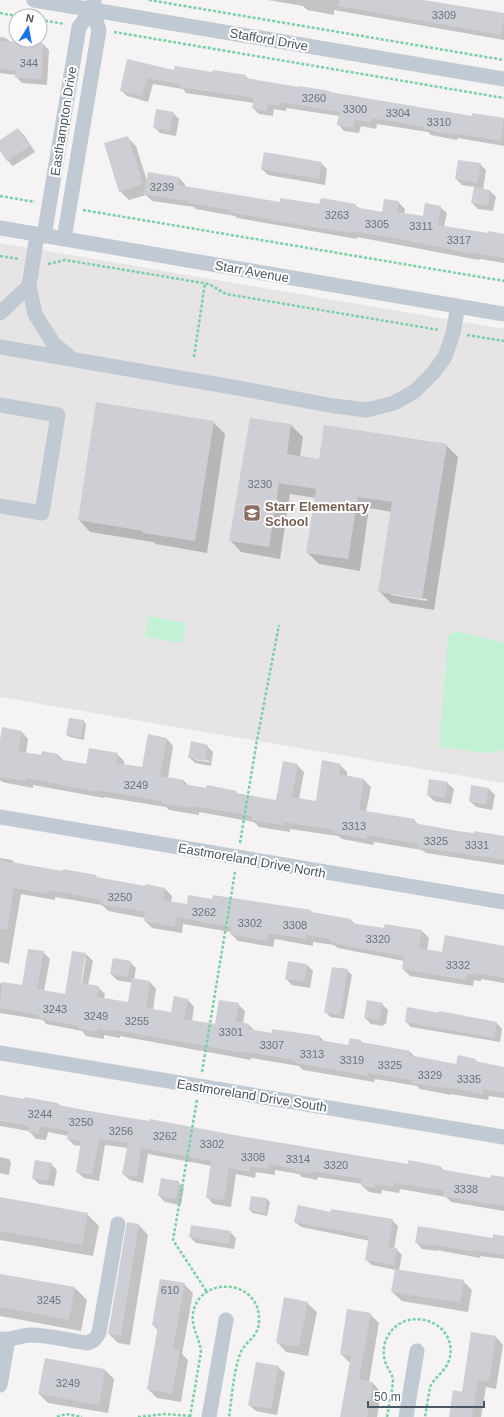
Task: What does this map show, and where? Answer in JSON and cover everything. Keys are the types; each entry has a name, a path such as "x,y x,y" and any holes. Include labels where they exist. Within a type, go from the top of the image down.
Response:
{"street":[{"name":"Stafford Drive","path":"34,0 93,5 504,79"},
{"name":"Easthampton Drive","path":"72,359 53,343 35,314 29,286 32,262 50,204 79,27 93,5"},
{"name":"Easthampton Drive","path":"64,240 99,30 93,5"},
{"name":"Starr Avenue","path":"0,228 504,314"},
{"path":"0,312 29,286"},
{"path":"0,348 72,359 334,406 367,410 394,403 415,391 433,374 445,357 453,333 458,306"},
{"path":"0,405 58,415 42,513 0,506"},
{"name":"Eastmoreland Drive North","path":"0,817 504,902"},
{"name":"Eastmoreland Drive South","path":"0,1053 504,1138"},
{"path":"0,1384 4,1339 30,1335 88,1343 94,1340 99,1333 118,1224"},
{"path":"209,1417 226,1320"},
{"path":"406,1417 418,1351"}],"path":[{"path":"149,0 504,60"},
{"path":"48,21 79,27"},
{"path":"99,30 504,98"},
{"path":"0,196 50,204"},
{"path":"69,208 504,281"},
{"path":"0,256 48,264 65,260 205,283 226,294 504,341"},
{"path":"194,358 205,283"},
{"path":"207,1292 173,1240 257,740 279,625"},
{"path":"57,1417 66,1414 82,1417"},
{"path":"138,1417 165,1414 195,1416"}],"shaded area":[{"name":"Starr Elementary School","path":"0,243 504,329 504,783 0,697"}],"green space":[{"path":"149,616 186,623 182,643 145,637"},
{"path":"456,631 504,643 504,750 487,753 439,747 448,636"}],"building":[{"path":"339,0 423,0 504,13 504,18 501,35 338,6"},
{"path":"0,41 8,41 8,48 43,48 41,79 15,78 16,71 0,68"},
{"path":"127,59 174,70 175,66 212,72 213,70 246,75 245,78 330,91 472,116 472,113 504,118 501,141 452,133 452,135 424,129 424,127 371,118 371,123 355,120 353,128 337,125 339,112 280,102 280,106 268,104 267,111 252,108 254,98 179,87 179,84 147,78 142,96 120,91"},
{"path":"156,109 174,112 170,131 153,128"},
{"path":"18,128 30,146 7,161 0,151 0,140"},
{"path":"128,136 143,184 119,192 104,143"},
{"path":"264,152 322,162 319,179 261,169"},
{"path":"458,160 481,163 477,183 455,179"},
{"path":"148,172 179,177 178,185 280,202 280,198 319,204 321,198 356,204 355,207 382,212 384,199 399,201 397,212 423,216 425,203 441,206 438,225 504,234 504,258 473,254 351,231 351,233 277,221 229,212 230,210 188,203 189,201 144,195"},
{"path":"474,187 490,190 488,206 471,203"},
{"path":"96,402 214,421 195,541 143,533 143,531 78,520"},
{"path":"250,418 291,424 287,454 319,459 324,425 447,444 422,599 378,592 392,502 358,497 348,559 306,553 316,489 279,483 269,547 229,541"},
{"path":"69,718 84,720 81,737 66,735"},
{"path":"2,727 22,731 18,751 41,755 42,751 58,754 58,759 86,764 89,748 118,753 116,763 142,767 148,734 167,738 160,776 184,780 183,784 206,788 207,785 237,791 236,793 276,800 283,761 298,764 292,797 316,801 322,760 341,764 339,774 364,779 359,810 415,819 414,823 463,832 474,833 474,831 504,836 504,860 418,847 418,844 367,835 367,839 334,833 334,830 283,822 283,825 251,820 252,816 193,806 192,808 161,803 162,801 97,790 97,792 26,778 26,781 0,777 0,740"},
{"path":"191,741 208,745 205,761 188,758"},
{"path":"429,779 448,782 445,798 427,795"},
{"path":"471,785 489,788 486,805 469,801"},
{"path":"0,860 62,871 63,869 96,875 96,877 165,888 163,900 187,904 188,895 212,899 213,895 311,910 311,912 351,919 350,923 384,928 385,924 422,930 419,948 442,952 445,935 504,946 504,978 475,973 474,975 467,974 466,980 402,969 404,956 357,948 330,942 330,939 307,935 306,939 268,933 267,941 230,934 231,927 176,917 175,927 144,921 145,912 100,904 101,900 49,890 48,894 14,888 7,930 0,929"},
{"path":"28,949 44,951 37,989 65,994 72,951 86,953 81,983 99,986 97,997 128,1002 132,978 150,981 146,1008 171,1012 174,996 188,999 184,1019 215,1024 219,1000 239,1003 236,1021 249,1024 248,1029 272,1033 272,1029 320,1036 319,1040 348,1045 350,1038 361,1040 361,1042 410,1051 409,1055 456,1064 458,1055 476,1059 475,1061 504,1067 504,1093 483,1089 482,1094 412,1083 412,1080 368,1073 368,1076 295,1063 295,1060 244,1053 114,1030 98,1029 97,1032 78,1029 79,1026 38,1018 39,1015 0,1008 2,982 22,985"},
{"path":"113,958 131,961 128,977 110,974"},
{"path":"288,961 307,964 304,982 285,979"},
{"path":"332,967 348,969 340,1015 324,1013"},
{"path":"367,1000 383,1003 380,1019 364,1018"},
{"path":"407,1007 439,1013 439,1011 497,1022 494,1038 405,1022"},
{"path":"0,1095 24,1099 25,1097 99,1113 149,1121 150,1119 240,1136 408,1164 408,1160 440,1166 440,1169 490,1178 491,1175 504,1177 504,1206 443,1196 444,1191 394,1183 393,1187 375,1184 375,1188 361,1186 362,1179 311,1171 311,1174 269,1164 268,1169 250,1166 249,1172 229,1168 224,1200 206,1198 211,1161 141,1148 137,1177 122,1174 128,1143 99,1139 92,1175 76,1172 81,1141 67,1139 68,1131 41,1126 39,1134 28,1132 29,1126 0,1121"},
{"path":"35,1160 52,1163 48,1181 32,1178"},
{"path":"161,1178 179,1181 176,1199 158,1196"},
{"path":"251,1196 267,1198 265,1213 249,1210"},
{"path":"0,1197 88,1213 82,1245 0,1231"},
{"path":"298,1205 331,1212 331,1209 393,1219 388,1247 397,1248 394,1265 365,1260 369,1236 294,1222"},
{"path":"127,1222 139,1224 121,1336 108,1334"},
{"path":"191,1225 231,1231 228,1244 189,1237"},
{"path":"418,1226 493,1238 493,1234 504,1236 504,1255 415,1243"},
{"path":"395,1269 464,1280 460,1303 391,1292"},
{"path":"0,1274 75,1287 69,1320 0,1307"},
{"path":"160,1279 185,1283 173,1348 180,1350 172,1394 147,1389 158,1326 152,1325"},
{"path":"284,1297 308,1302 299,1347 276,1343"},
{"path":"347,1309 371,1313 359,1379 373,1382 367,1417 340,1417 351,1356 340,1354"},
{"path":"471,1332 496,1336 489,1382 478,1380 472,1417 449,1417 453,1390 462,1392"},
{"path":"45,1358 105,1369 99,1405 38,1394"},
{"path":"256,1362 279,1366 271,1409 248,1405"}],"place":[{"name":"Starr Elementary School","path":"252,513"}]}
